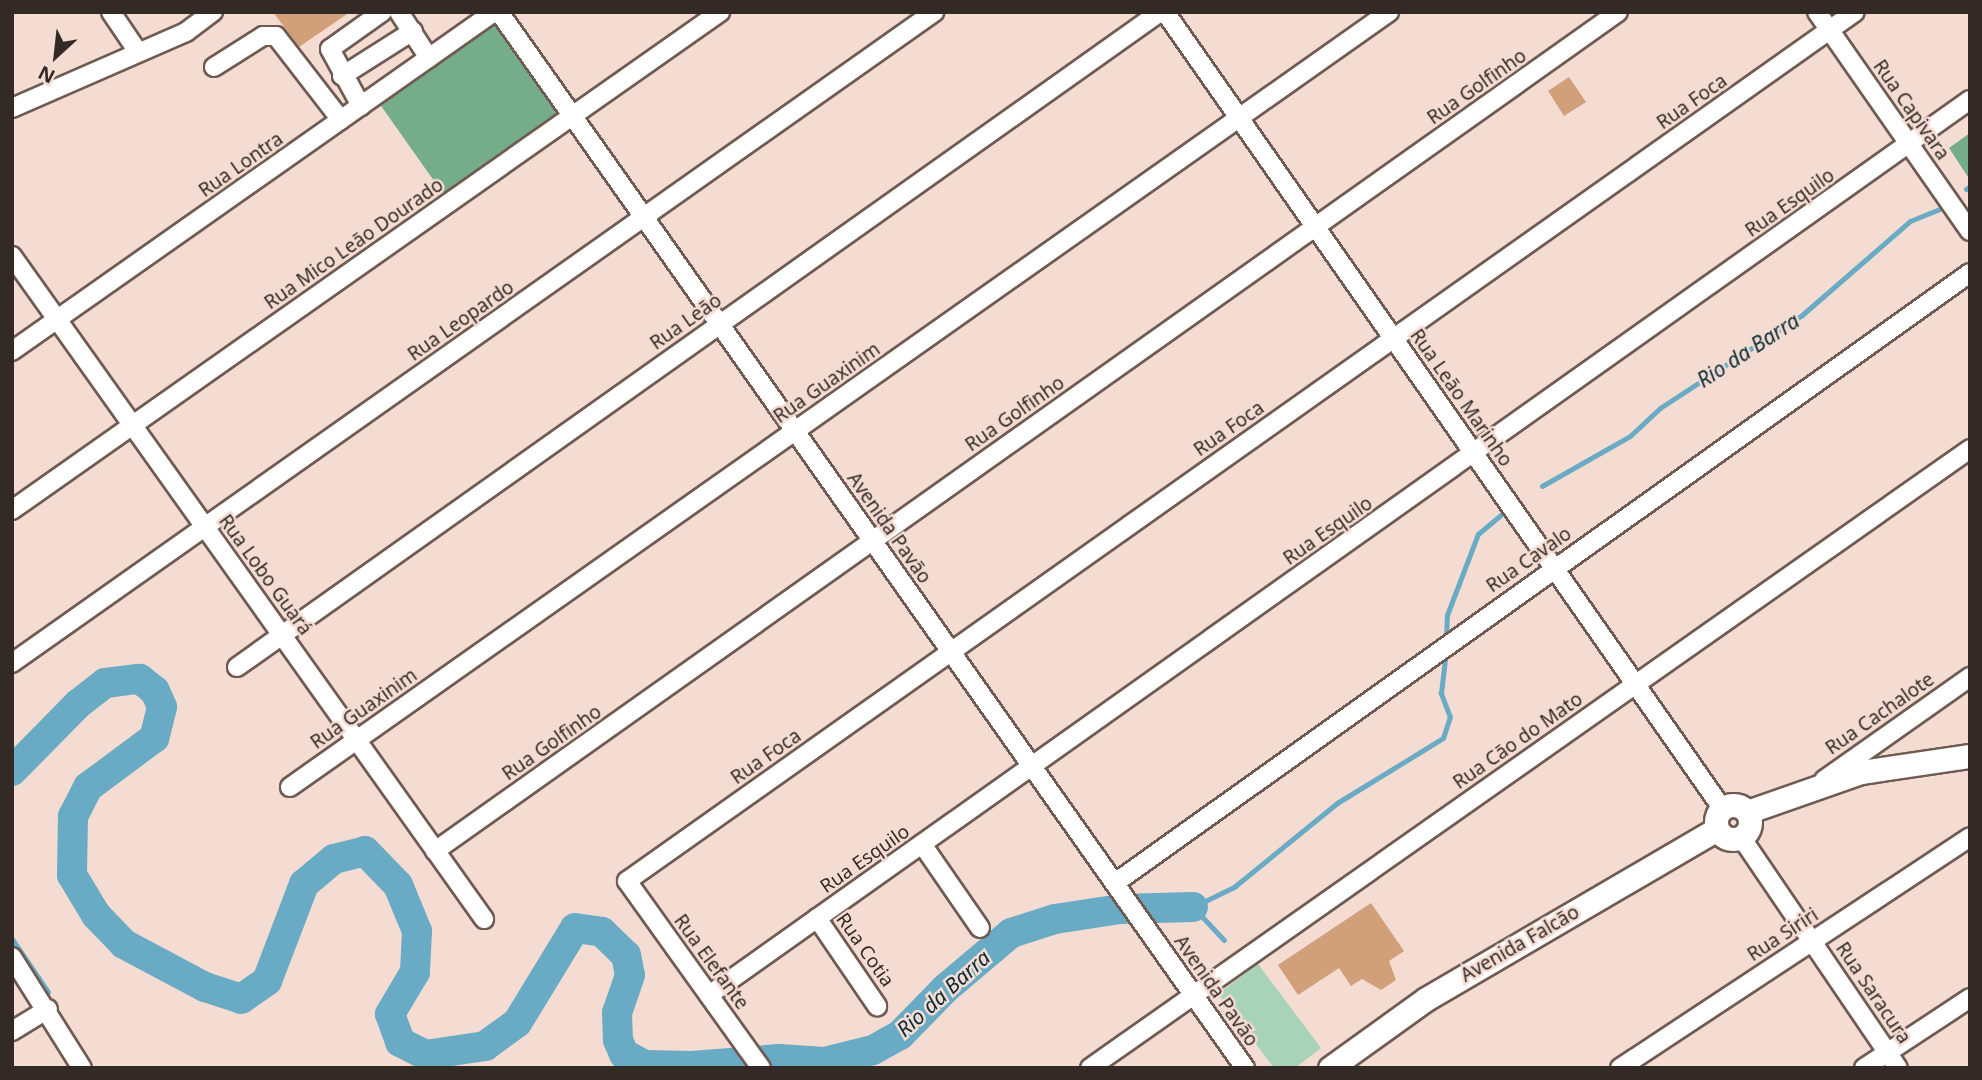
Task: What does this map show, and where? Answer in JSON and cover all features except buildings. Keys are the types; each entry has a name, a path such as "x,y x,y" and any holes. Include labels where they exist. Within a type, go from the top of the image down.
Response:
{"main road":[{"path":"1747,812 1815,786 1893,765 1970,756"},
{"path":"1738,805 1747,812 1749,829 1741,837 1725,837 1719,819 1738,805"},
{"name":"Avenida Falcão","path":"1330,1068 1403,1013 1719,819"}],"street":[{"path":"111,12 138,51"},
{"path":"12,108 186,32 213,12"},
{"path":"361,106 342,76 330,49 382,12"},
{"path":"399,12 429,58"},
{"name":"Rua Lontra","path":"12,351 497,12"},
{"name":"Avenida Pavão","path":"497,12 1245,1068"},
{"name":"Rua Mico Leão Dourado","path":"12,510 720,12"},
{"name":"Rua Leopardo","path":"12,663 934,12"},
{"name":"Rua Leão","path":"237,667 1160,12"},
{"name":"Rua Leão Marinho","path":"1165,12 1635,684 1719,819"},
{"name":"Rua Guaxinim","path":"290,787 1389,12"},
{"name":"Rua Golfinho","path":"435,851 1618,12"},
{"name":"Rua Capivara","path":"1817,12 1970,231"},
{"name":"Rua Foca","path":"627,881 1855,12"},
{"path":"342,76 413,31"},
{"path":"214,68 263,36 276,36 341,120"},
{"name":"Rua Esquilo","path":"709,995 1970,100"},
{"name":"Rua Lobo Guará","path":"12,256 484,919"},
{"name":"Rua Cavalo","path":"1115,883 1970,273"},
{"name":"Rua Cão do Mato","path":"1090,1068 1970,449"},
{"name":"Rua Cachalote","path":"1815,786 1970,677"},
{"name":"Rua Saracura","path":"1741,837 1898,1068"},
{"name":"Rua Siriri","path":"1620,1068 1970,837"},
{"path":"922,844 980,928"},
{"name":"Rua Elefante","path":"627,881 761,1068"},
{"name":"Rua Cotia","path":"817,918 877,1006"},
{"path":"12,957 48,1009 82,1068"},
{"path":"1864,1068 1970,998"},
{"path":"12,1031 48,1009"}],"green space":[{"path":"498,19 563,112 444,195 379,103"},
{"path":"1970,133 1970,180 1949,148"},
{"path":"1258,964 1321,1048 1295,1068 1274,1068 1218,994"}],"waterway":[{"name":"Rio da Barra","path":"1966,189 1970,186"},
{"name":"Rio da Barra","path":"1542,486 1630,436 1660,408 1802,315 1910,221 1947,206"},
{"name":"Rio da Barra","path":"1446,641 1447,615 1478,534 1504,512"},
{"name":"Rio da Barra","path":"1224,940 1193,907 1234,887 1337,803 1443,738 1450,717 1441,693 1446,651"},
{"name":"Rio da Barra","path":"12,771 78,704 105,683 140,679 155,691 162,707 154,738 88,787 73,816 72,875 96,915 124,944 205,987 241,999 267,981 304,884 334,859 365,851 398,885 417,931 415,972 390,1014 400,1042 425,1055 485,1046 517,1023 575,928 602,932 626,955 630,975 617,1013 618,1040 624,1054 645,1065 692,1066 779,1059 824,1062 873,1050 900,1035 946,988 1011,933 1055,919 1120,909 1193,907"},
{"path":"12,939 48,992"}]}
